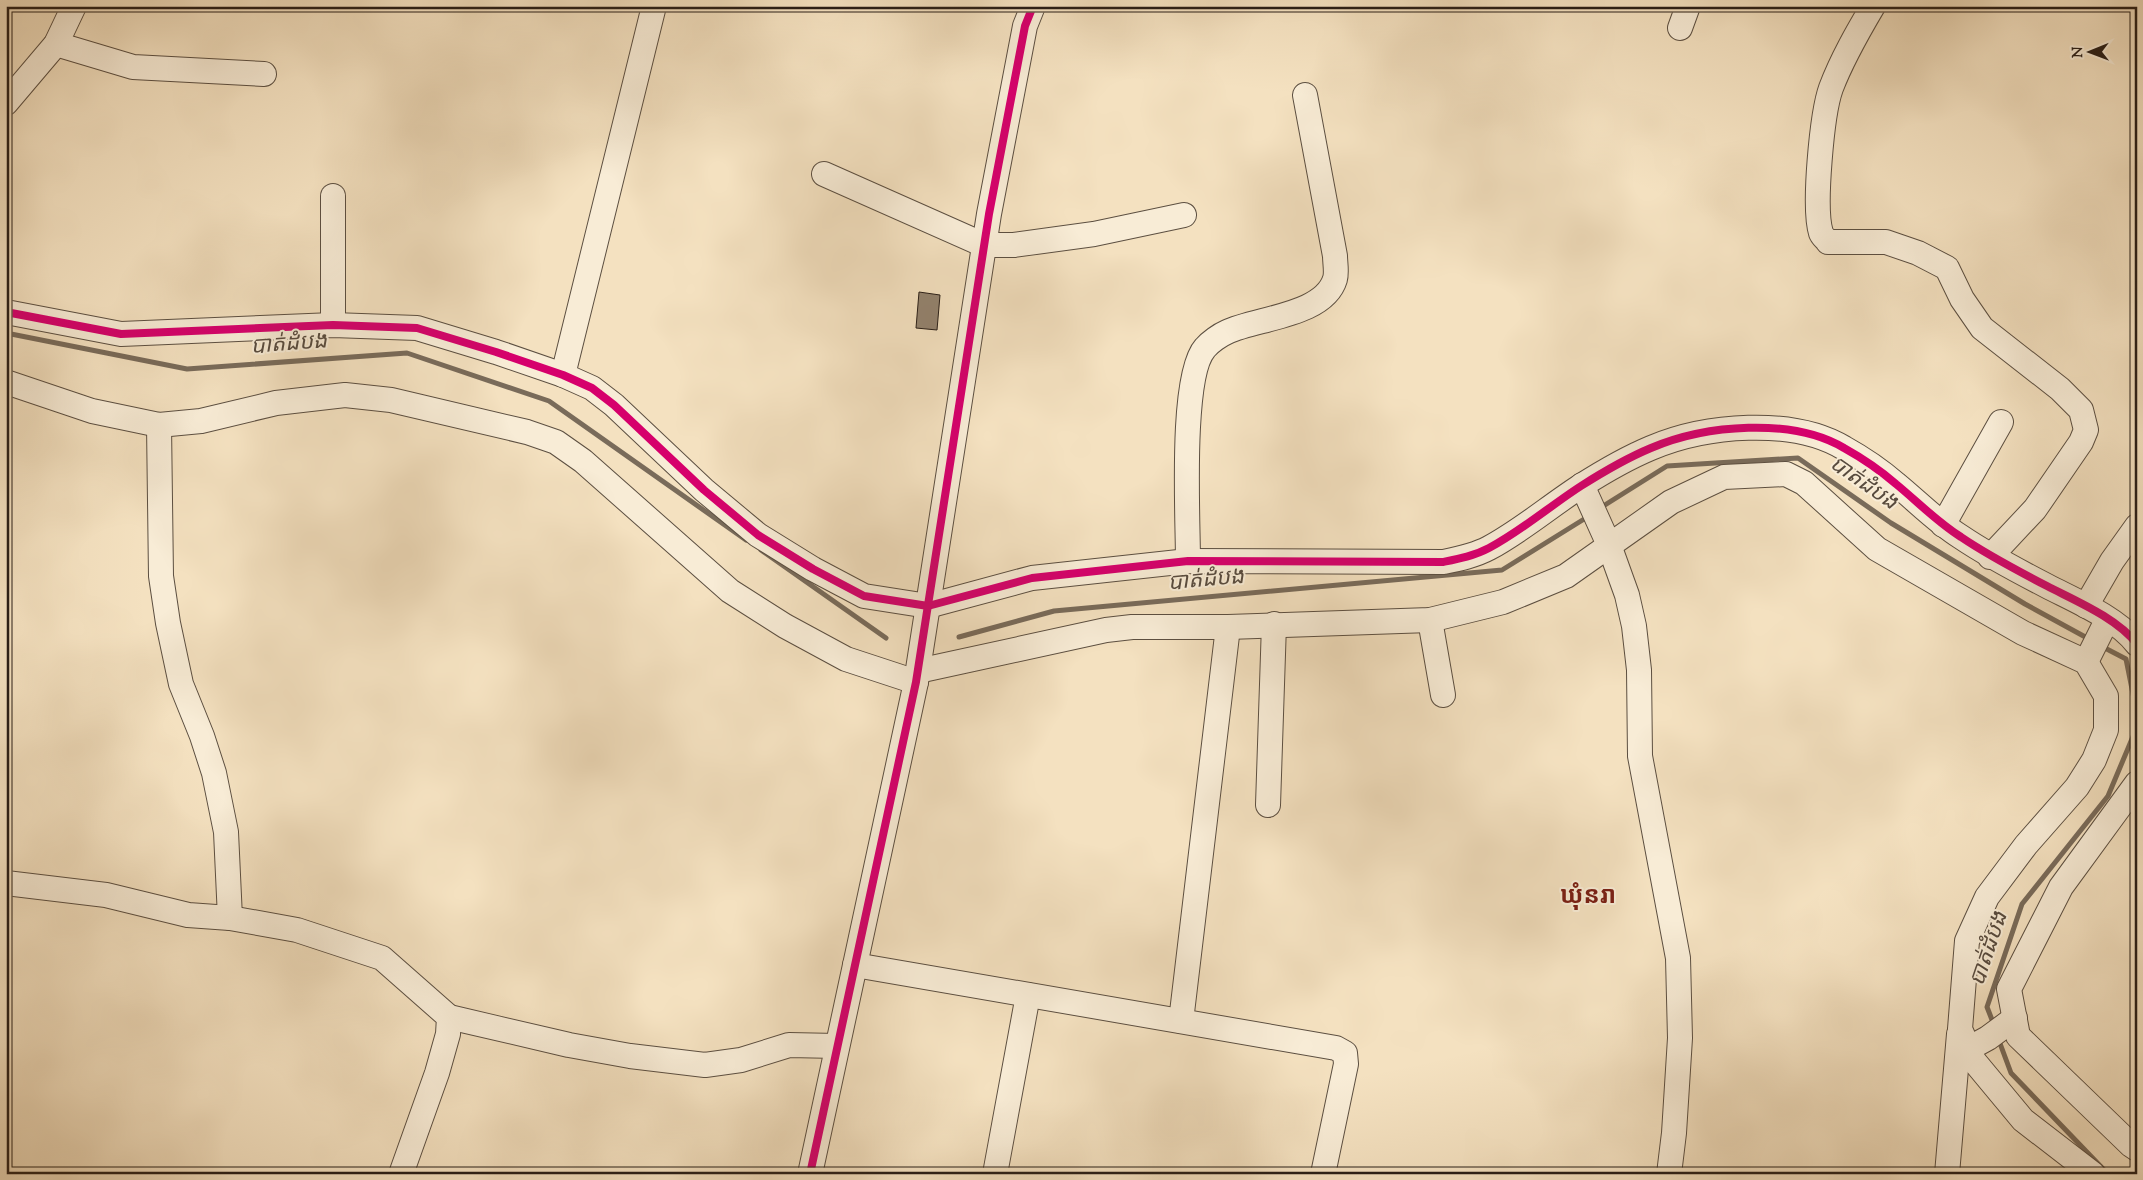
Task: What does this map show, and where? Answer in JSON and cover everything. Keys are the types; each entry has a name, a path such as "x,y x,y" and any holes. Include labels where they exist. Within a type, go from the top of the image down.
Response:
{"street":[{"path":"6,103 56,44 74,6"},
{"path":"562,375 654,6"},
{"path":"810,1174 917,676 984,245 1025,26 1033,6"},
{"path":"1680,28 1688,6"},
{"path":"1873,6 1843,58 1830,91 1822,139 1818,193 1821,233 1828,242 1886,242 1918,253 1947,268 1962,299 1982,328 2060,389 2081,410 2086,430 2081,442 2035,509 1990,557"},
{"path":"56,44 133,67 264,74"},
{"path":"1188,561 1187,435 1194,370 1205,348 1226,332 1281,317 1323,298 1335,279 1334,256 1305,95"},
{"path":"824,174 984,245 1014,245 1094,234 1184,215"},
{"path":"333,196 333,325"},
{"path":"6,312 121,334 333,325 417,328 496,352 562,375 592,388 614,404 704,490 758,535 813,569 864,596 928,606 1032,578 1188,561 1443,562 1468,557 1488,548 1596,515 1671,502 1724,477 1786,474 1804,483 1876,549 2023,633 2096,642 2131,636 2137,644"},
{"path":"6,382 92,410 159,425 201,421 276,403 345,394 391,400 526,432 556,442 582,461 730,591 785,626 846,659 917,676 1114,629 1430,620 1503,602 1566,576 1619,464 1652,447 1694,434 1738,429 1790,428 1815,435 1843,447 1895,483 1942,525 1990,557 2086,606"},
{"path":"1942,525 2000,422"},
{"path":"159,425 162,576 168,623 181,684 202,736 214,773 226,832 230,918"},
{"path":"1596,515 1627,595 1634,626 1639,670 1640,756 1678,958 1680,1038 1674,1133 1669,1174"},
{"path":"1947,1174 1987,1032 1967,941 1987,897 2026,845 2077,787 2094,760 2106,730 2106,696 2096,642 2086,606 2112,561 2137,526"},
{"path":"1430,620 1443,695"},
{"path":"1268,805 1274,624"},
{"path":"1181,1021 1228,627"},
{"path":"2093,1174 2023,1120 1974,1061 2061,886 2137,783"},
{"path":"6,884 106,895 188,915 230,918 296,930 382,958 450,1017 569,1045 630,1056 705,1064 741,1060 789,1045 837,1046"},
{"path":"854,965 1336,1048 1345,1052 1346,1064 1323,1174"},
{"path":"995,1174 1028,995"},
{"path":"401,1174 437,1073 448,1034 450,1017"},
{"path":"1987,1032 2018,1036 2130,1145 2137,1149"}],"building":[{"path":"919,292 940,295 937,330 916,328"}],"waterway":[{"name":"បាត់ដំបង","path":"6,333 187,369 407,353 549,401 746,540"},
{"name":"បាត់ដំបង","path":"1600,508 1667,466 1798,458 1891,523 2025,604 2089,639"},
{"name":"បាត់ដំបង","path":"959,637 1054,611 1502,570 1589,516"},
{"name":"បាត់ដំបង","path":"761,550 886,638"},
{"name":"បាត់ដំបង","path":"2101,646 2126,659 2137,714"},
{"name":"បាត់ដំបង","path":"1994,1025 1987,1007 2022,904 2108,796 2137,727"},
{"name":"បាត់ដំបង","path":"1998,1038 2011,1073 2108,1174"}],"cycle path":[{"path":"810,1174 916,682 989,214 1025,26 1033,6"},
{"path":"6,312 121,334 333,325 417,328 496,352 563,375 592,388 614,405 704,490 758,535 813,569 864,596 928,606 1032,578 1188,561 1443,562 1472,555 1489,548 1513,534 1589,481 1651,448 1673,440 1722,430 1774,428 1800,432 1823,438 1858,456 1890,479 1952,531 1982,551 2107,618 2119,626 2137,644"}],"district":[{"name":"ឃុំនរា","path":"1588,897"}]}
